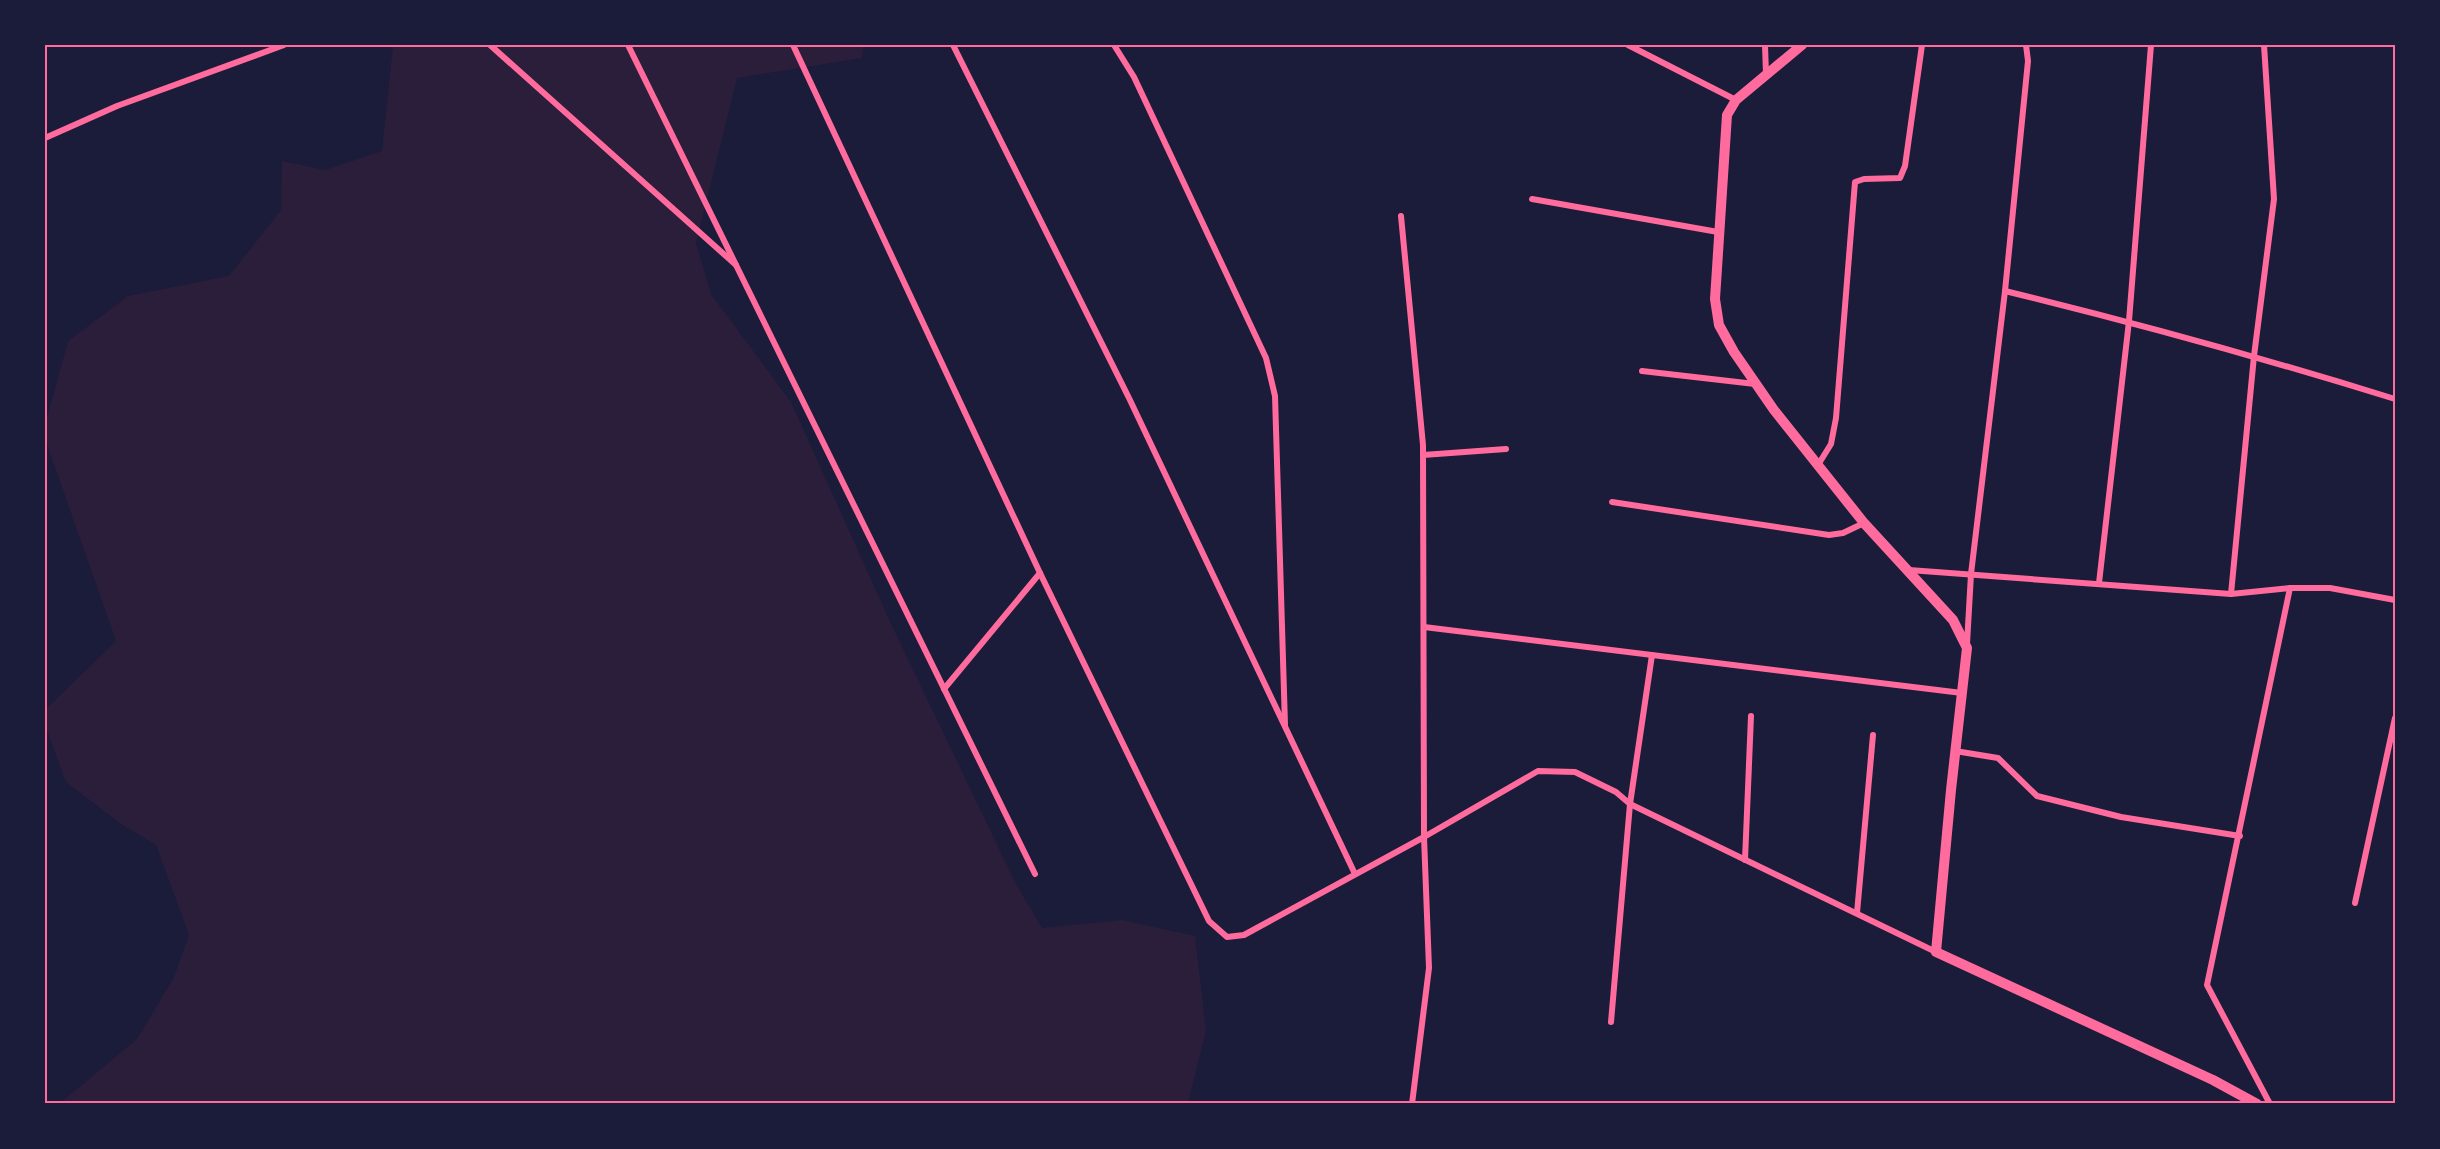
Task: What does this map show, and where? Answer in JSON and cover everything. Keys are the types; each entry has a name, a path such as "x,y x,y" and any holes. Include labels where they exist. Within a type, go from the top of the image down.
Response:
{"street":[{"path":"45,138 117,106 284,45"},
{"path":"490,45 739,268"},
{"path":"628,45 1035,874"},
{"path":"793,45 1040,573 1209,921 1227,938 1244,935 1424,837 1538,771 1575,772 1616,792 1630,804 1745,860 1936,952 2213,1080 2257,1104"},
{"path":"953,45 1129,398 1355,874"},
{"path":"1114,45 1134,77 1266,358 1275,396 1285,729"},
{"path":"1628,45 1641,48 1736,100"},
{"path":"1766,45 1766,76"},
{"path":"1802,45 1736,100 1727,115 1715,299 1719,325 1734,352 1774,411 1864,523 1953,620 1967,648"},
{"path":"1818,465 1831,444 1836,418 1855,182 1863,178 1900,178 1905,166 1922,45"},
{"path":"1936,952 1967,648 1971,574 2005,291 2028,61 2026,45"},
{"path":"2099,583 2129,321 2151,45"},
{"path":"2231,594 2254,356 2274,199 2264,45"},
{"path":"1532,199 1718,232"},
{"path":"1401,216 1423,455 1424,837 1428,968 1412,1104"},
{"path":"2005,291 2129,321 2395,399"},
{"path":"1642,371 1757,384"},
{"path":"1423,455 1506,449"},
{"path":"1612,502 1829,535 1844,532 1864,523"},
{"path":"1908,570 2231,594 2290,588 2330,588 2395,600"},
{"path":"944,689 1040,573"},
{"path":"2270,1104 2207,985 2240,836 2290,588"},
{"path":"1424,627 1962,693"},
{"path":"1611,1022 1630,804 1652,655"},
{"path":"1745,860 1751,716"},
{"path":"2355,903 2395,718"},
{"path":"1857,913 1873,735"},
{"path":"1955,751 1998,759 2037,796 2121,817 2240,836"}],"shaded area":[{"path":"393,45 864,45 862,58 737,78 696,243 711,294 791,402 893,628 1016,884 1042,928 1122,920 1195,936 1206,1030 1188,1104 59,1104 137,1039 174,977 189,935 156,845 121,824 66,782 45,725 45,710 116,641 45,439 45,425 68,341 128,296 229,276 281,210 282,161 325,170 382,151"}]}
